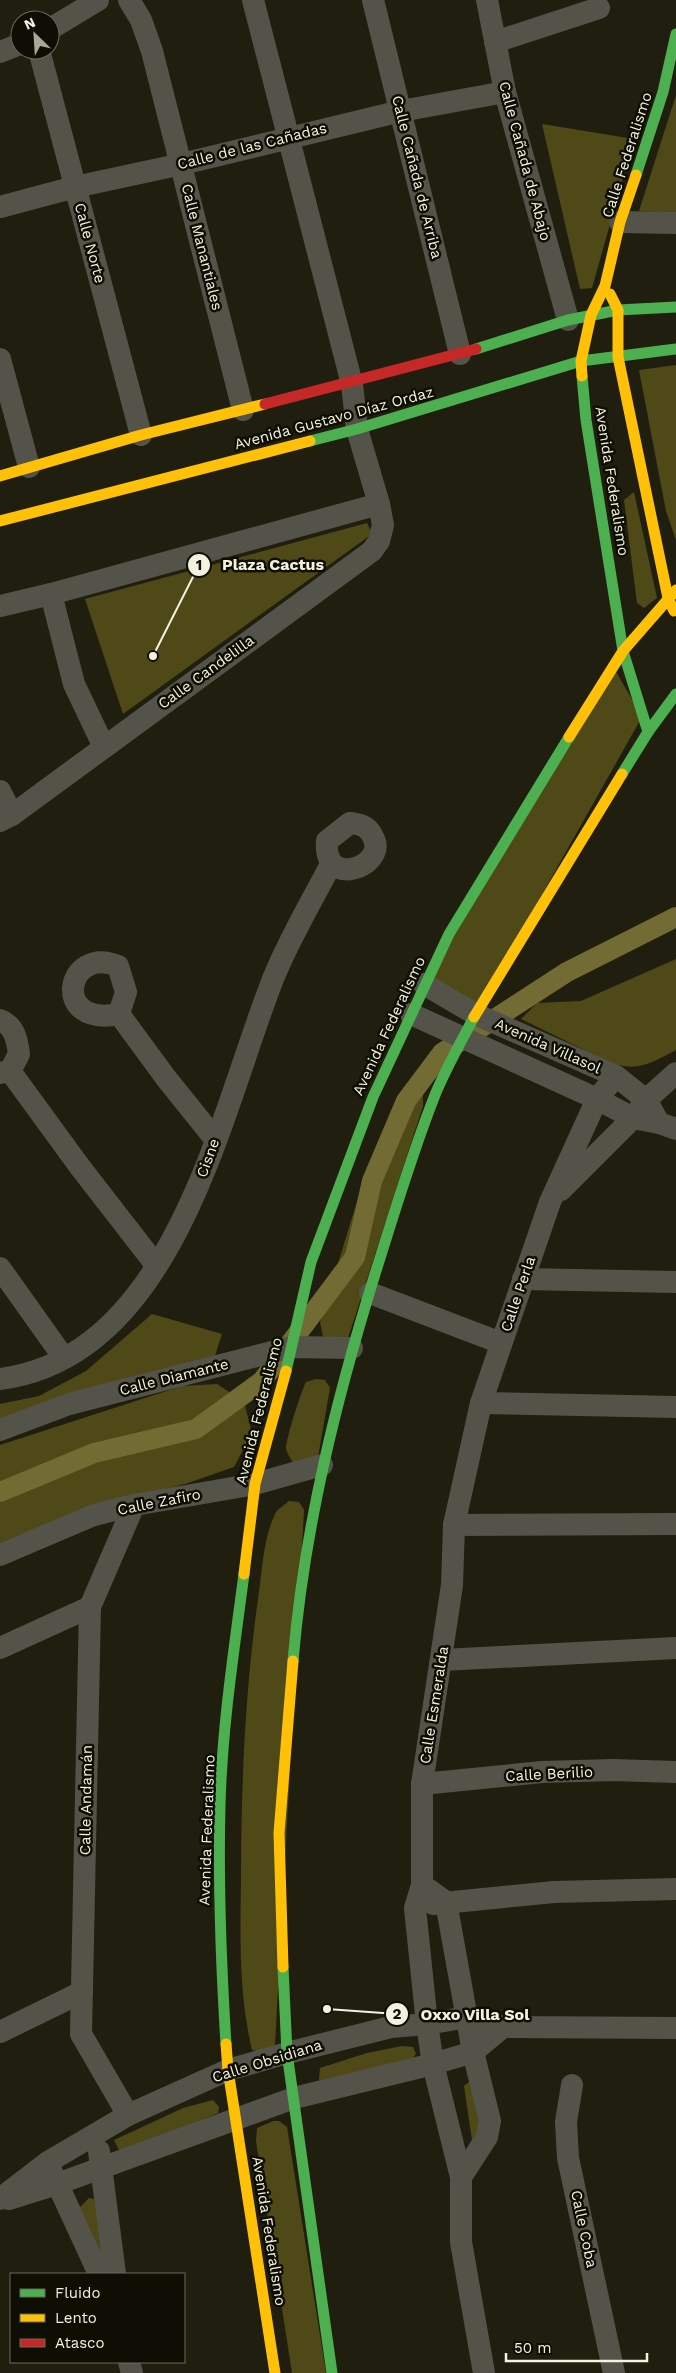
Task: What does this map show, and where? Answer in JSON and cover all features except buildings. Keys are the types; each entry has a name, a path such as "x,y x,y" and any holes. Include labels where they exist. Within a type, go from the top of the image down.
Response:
{"street":[{"path":"60,23 98,0"},
{"name":"Calle Manantiales","path":"129,0 141,20 152,51 243,410"},
{"name":"Calle Candelilla","path":"6,818 372,551 382,533 380,504 357,429 352,384 253,0"},
{"name":"Calle Cañada de Arriba","path":"373,0 460,354"},
{"name":"Calle Cañada de Abajo","path":"488,0 505,92 568,320"},
{"path":"495,42 599,8"},
{"name":"Calle Federalismo","path":"591,315 605,286 620,222 663,92 676,34"},
{"name":"Calle Norte","path":"42,60 141,435"},
{"name":"Calle de las Cañadas","path":"0,207 75,187 182,164 287,137 401,111 505,92"},
{"path":"620,222 676,223"},
{"path":"605,286 618,310"},
{"name":"Avenida Gustavo Díaz Ordaz","path":"0,476 141,435 352,384 460,354 568,320 618,310 676,307"},
{"name":"Avenida Federalismo","path":"618,310 618,357 676,617"},
{"name":"Avenida Federalismo","path":"591,315 581,361 586,420 624,651 648,732"},
{"name":"Avenida Gustavo Díaz Ordaz","path":"0,521 357,429 581,361 676,349"},
{"path":"0,360 29,467"},
{"path":"0,606 51,594 380,504"},
{"path":"51,594 74,684 104,747"},
{"name":"Avenida Federalismo","path":"275,2373 237,2118 228,2070 220,1941 220,1803 228,1703 255,1484 292,1348 311,1262 373,1097 424,984 449,934 514,824 624,651 672,594"},
{"path":"332,2373 287,2052 280,1912 279,1833 296,1624 322,1465 352,1348 406,1176 436,1093 475,1014 648,732 676,694"},
{"path":"0,791 6,818"},
{"name":"Cisne","path":"0,1379 25,1376 87,1345 111,1325 146,1280 182,1222 216,1139 274,977 331,864"},
{"name":"Avenida Villasol","path":"424,984 475,1014 616,1076 639,1109"},
{"path":"119,1014 166,1078 216,1139"},
{"name":"Avenida Villasol","path":"411,1014 461,1039 597,1098 639,1109 667,1126"},
{"path":"0,1020 8,1024 17,1043 19,1054 5,1072 156,1264"},
{"path":"550,1202 676,1073"},
{"name":"Calle Perla","path":"454,1525 481,1403 550,1202 597,1098 616,1076"},
{"path":"0,1268 64,1358"},
{"path":"523,1279 676,1282"},
{"path":"370,1293 501,1343"},
{"name":"Calle Diamante","path":"0,1430 69,1404 292,1348 352,1348"},
{"path":"481,1403 676,1407"},
{"name":"Calle Zafiro","path":"0,1555 94,1515 134,1505 255,1484 322,1465"},
{"path":"0,1648 90,1607 134,1505"},
{"path":"454,1525 676,1524"},
{"name":"Calle Esmeralda","path":"454,1525 452,1585 422,1784 422,1885 415,1908 427,2024 434,2064 461,2177 462,2242 484,2373"},
{"name":"Calle Andamán","path":"90,1607 81,2034 128,2115"},
{"path":"442,1660 676,1648"},
{"name":"Calle Berilio","path":"422,1784 542,1772 613,1770 676,1772"},
{"path":"422,1885 446,1902 473,2052 490,2122 487,2136 461,2177"},
{"path":"415,1908 446,1902 554,1892 676,1889"},
{"path":"0,2032 82,1992"},
{"name":"Calle Obsidiana","path":"0,2200 48,2162 128,2115 228,2070 287,2052 391,2027 427,2024 468,2017 503,2027 676,2028"},
{"name":"Calle Obsidiana","path":"0,2200 57,2184 102,2166 294,2098 434,2064 473,2052 503,2027"},
{"name":"Calle Coba","path":"572,2085 566,2122 568,2158 614,2373"},
{"path":"97,2134 115,2273"},
{"path":"48,2162 99,2273"}],"shaded area":[{"path":"676,95 676,213 639,211"},
{"path":"542,124 634,139 592,288 580,289"},
{"path":"676,365 676,540 666,511 639,370"},
{"path":"634,492 657,598 644,608 637,603 624,500"},
{"path":"367,523 372,534 123,714 85,599"},
{"path":"614,668 642,717 475,1013 424,984"},
{"path":"676,959 676,1050 645,1065 629,1067 611,1063 521,1019 537,1003 581,1001"},
{"path":"408,1086 423,1087 423,1106 348,1338 323,1337 320,1322 359,1195 399,1094"},
{"path":"152,1314 222,1334 214,1359 0,1424 0,1404 39,1396 86,1371"},
{"path":"316,1379 325,1380 330,1388 318,1457 296,1465 290,1458 286,1448 288,1435 306,1382"},
{"path":"217,1384 244,1402 252,1433 234,1467 188,1483 68,1516 0,1543 0,1445 182,1386"},
{"path":"289,1501 299,1502 304,1510 275,2045 262,2052 252,2050 241,1966 243,1775 250,1669 265,1545 275,1514"},
{"path":"402,2046 413,2047 416,2054 412,2059 325,2082 319,2080 320,2068 367,2053"},
{"path":"470,2081 482,2126 472,2140 464,2086"},
{"path":"213,2100 219,2107 218,2113 149,2143 119,2150 114,2140 183,2108"},
{"path":"273,2121 279,2121 287,2127 326,2373 292,2373 256,2141 257,2128"},
{"path":"89,2198 94,2199 110,2273 80,2207"}],"waterway":[{"path":"0,1492 94,1453 196,1429 262,1381 355,1257 372,1181 406,1101 442,1053 567,972 676,917"}],"traffic: fast":[{"path":"636,175 663,92 676,34"},
{"path":"476,349 568,320 618,310 676,307"},
{"path":"310,441 357,429 581,361 676,349"},
{"path":"582,376 586,420 623,651 648,732"},
{"path":"622,774 648,732 676,694"},
{"path":"286,1371 311,1262 373,1097 449,934 569,737"},
{"path":"293,1661 298,1612 313,1514 347,1369 375,1274 419,1139 439,1085 474,1017"},
{"path":"226,2044 220,1924 221,1776 226,1718 244,1574"},
{"path":"283,1967 287,2053 332,2373"}],"traffic: slow":[{"path":"582,376 581,361 591,315 605,286 620,222 636,175"},
{"path":"610,294 618,310 618,357 668,598 674,611"},
{"path":"0,476 141,435 265,404"},
{"path":"0,521 310,441"},
{"path":"569,737 623,651 676,590"},
{"path":"474,1017 622,774"},
{"path":"244,1574 255,1484 286,1371"},
{"path":"283,1967 279,1833 293,1661"},
{"path":"226,2044 228,2070 275,2373"}],"traffic: jam":[{"path":"265,404 476,349"}],"place":[{"name":"Plaza Cactus","path":"153,656"},
{"name":"Oxxo Villa Sol","path":"327,2009"}]}
